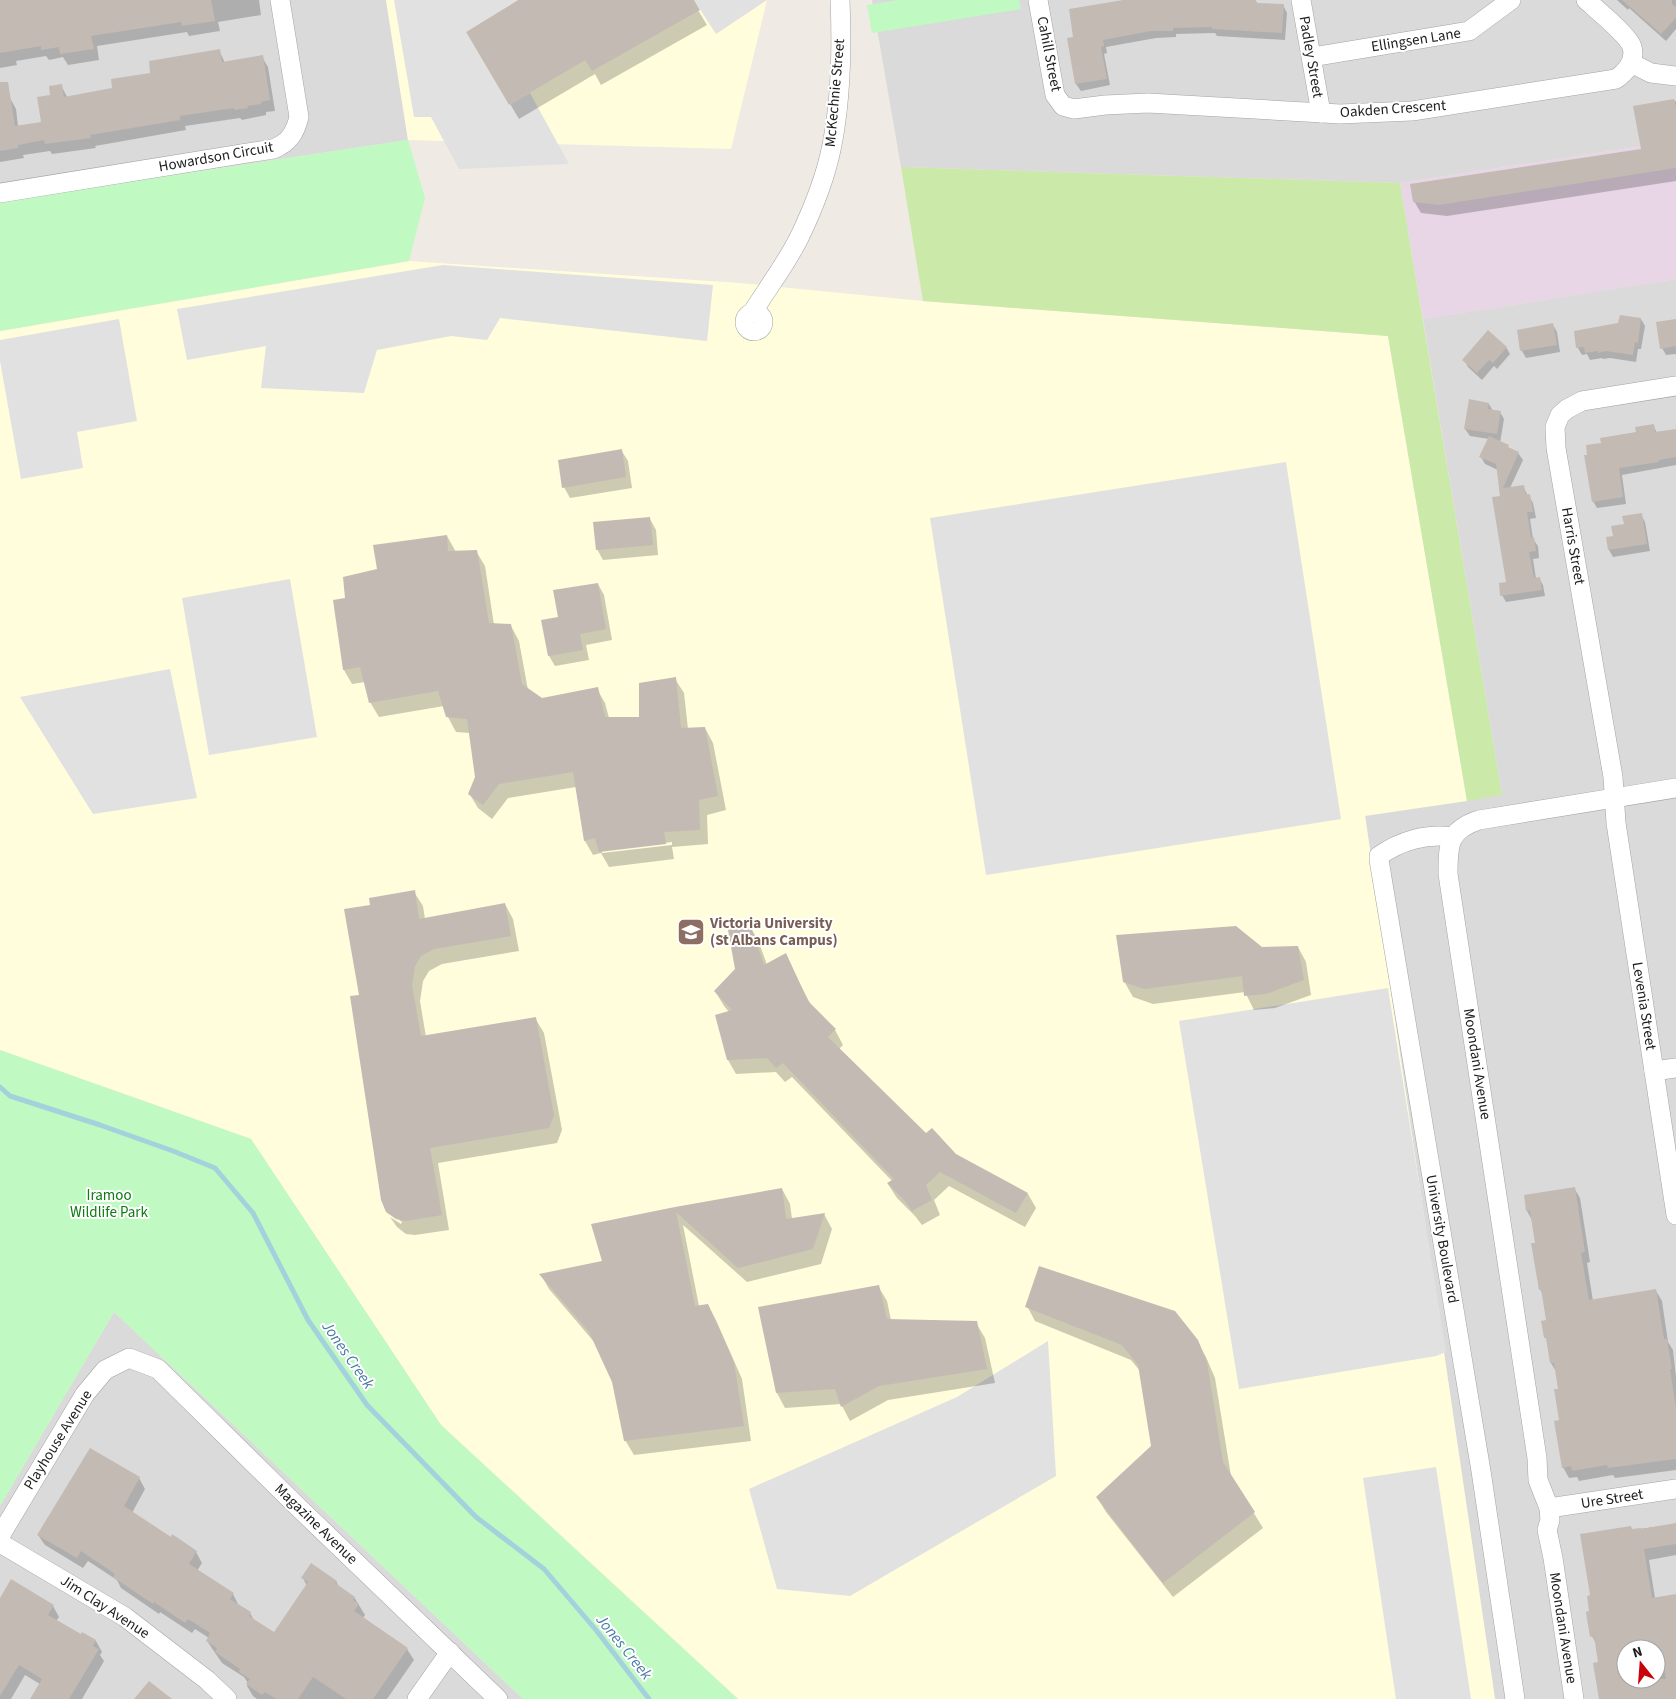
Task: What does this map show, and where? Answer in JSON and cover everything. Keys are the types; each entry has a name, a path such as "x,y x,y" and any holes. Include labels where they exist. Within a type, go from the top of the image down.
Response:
{"street":[{"name":"Howardson Circuit","path":"0,193 273,149 282,145 290,139 295,130 298,117 298,103 280,0"},
{"name":"McKechnie Street","path":"757,315 766,291 798,239 822,180 832,145 842,44 840,0"},
{"name":"Cahill Street","path":"1038,0 1055,95 1063,106"},
{"name":"Padley Street","path":"1301,0 1321,113"},
{"name":"Ellingsen Lane","path":"1312,57 1469,31 1511,0"},
{"path":"1586,0 1627,38 1632,46 1631,62 1651,73 1676,76"},
{"name":"Oakden Crescent","path":"1063,106 1074,109 1148,103 1321,113 1412,111 1602,83 1616,79 1626,72 1631,62"},
{"name":"Harris Street","path":"1614,798 1613,777 1556,448 1554,427 1560,415 1582,401 1676,386"},
{"path":"1452,837 1459,829 1479,820 1676,788"},
{"name":"Levenia Street","path":"1614,798 1616,823 1676,1215"},
{"name":"University Boulevard","path":"1452,837 1441,836 1417,839 1384,852 1379,856 1379,860 1482,1471 1515,1699"},
{"name":"Moondani Avenue","path":"1452,837 1449,845 1448,874 1537,1458 1538,1480 1555,1507 1547,1530 1553,1558 1574,1699"},
{"path":"1654,1072 1676,1068"},
{"name":"Playhouse Avenue","path":"0,1536 85,1394 105,1370 129,1358"},
{"name":"Magazine Avenue","path":"129,1358 158,1369 299,1508 498,1699"},
{"name":"Ure Street","path":"1555,1507 1676,1489"},
{"name":"Jim Clay Avenue","path":"0,1543 125,1617 208,1680 227,1699"},
{"path":"417,1699 450,1652"}],"shaded area":[{"path":"0,0 386,0 408,140 0,201"},
{"path":"386,0 767,0 731,149 408,140"},
{"path":"394,0 518,0 466,32 509,105 530,93 569,164 459,169 431,117 414,117"},
{"path":"694,0 767,0 716,34"},
{"path":"872,0 1676,0 1676,141 1400,183 901,167"},
{"path":"1676,141 1676,279 1423,319 1400,183"},
{"name":"Victoria University (St Albans Campus)","path":"409,261 740,283 923,301 1388,336 1467,801 1365,816 1495,1699 738,1699 441,1425 251,1139 0,1050 0,331"},
{"path":"443,265 713,285 707,341 500,318 487,340 451,336 377,350 364,393 261,388 266,346 187,360 177,309"},
{"path":"1676,279 1676,1699 1495,1699 1365,815 1502,795 1423,319"},
{"path":"119,319 137,421 77,432 83,468 21,479 0,361 0,340"},
{"path":"1286,462 1341,819 986,875 930,518"},
{"path":"290,579 317,737 209,755 182,598"},
{"path":"170,669 197,798 93,814 20,697"},
{"path":"1388,988 1446,1352 1436,1356 1239,1389 1179,1021"},
{"path":"114,1312 523,1699 0,1699 0,1506"},
{"path":"1048,1341 1056,1476 850,1596 777,1589 749,1489 957,1397"},
{"path":"1436,1467 1471,1699 1396,1699 1363,1478"}],"green space":[{"path":"899,0 1019,0 1021,9 872,33 867,5"},
{"path":"408,140 425,198 409,261 0,331 0,201"},
{"path":"901,167 1400,183 1502,795 1467,801 1388,336 923,301"},
{"name":"Iramoo Wildlife Park","path":"0,1050 251,1139 441,1425 738,1699 523,1699 114,1312 0,1506"}],"building":[{"path":"0,0 211,0 215,21 182,26 181,22 91,36 94,49 60,54 59,47 41,50 41,46 0,53"},
{"path":"518,0 694,0 700,10 592,71 585,60 509,105 466,32"},
{"path":"1123,0 1256,0 1256,3 1284,4 1282,33 1212,29 1212,27 1173,28 1173,31 1151,31 1103,40 1104,46 1101,47 1107,79 1075,84 1067,38 1073,37 1069,9"},
{"path":"1622,0 1672,0 1672,4 1676,7 1676,18 1661,34"},
{"path":"220,49 222,62 263,55 270,100 261,102 261,104 247,106 248,108 234,110 234,108 180,116 180,120 90,135 91,138 45,144 44,140 0,151 0,82 8,82 15,126 41,122 37,97 50,95 49,86 62,84 64,97 112,88 111,79 150,73 149,61"},
{"path":"1674,99 1676,107 1676,168 1439,205 1413,202 1410,184 1641,149 1633,106"},
{"path":"1620,315 1641,318 1638,343 1635,342 1633,355 1606,351 1585,353 1584,347 1576,348 1574,331 1618,323"},
{"path":"1676,319 1676,346 1660,349 1656,322"},
{"path":"1553,323 1557,345 1520,351 1517,330"},
{"path":"1488,330 1507,347 1493,363 1489,360 1477,373 1462,360"},
{"path":"1469,399 1489,403 1488,409 1501,411 1497,434 1464,429"},
{"path":"1654,424 1655,432 1676,429 1676,457 1659,460 1659,462 1619,468 1623,497 1592,502 1584,455 1587,455 1586,445 1601,443 1600,438 1636,432 1635,427"},
{"path":"1489,436 1519,452 1503,488 1524,485 1526,495 1530,494 1533,512 1527,512 1531,538 1534,537 1536,551 1529,552 1534,578 1540,577 1542,590 1500,596 1499,583 1506,582 1492,497 1500,496 1496,464 1479,457"},
{"path":"622,449 626,477 562,488 558,460"},
{"path":"1642,513 1647,544 1608,550 1606,537 1613,536 1611,526 1624,524 1622,516"},
{"path":"650,517 653,545 596,550 593,522"},
{"path":"447,535 448,551 477,550 489,623 511,624 522,684 542,698 598,687 605,717 639,717 639,683 676,677 681,728 705,727 718,796 699,800 700,830 664,832 666,844 599,852 595,838 584,841 573,772 499,784 483,805 468,794 475,777 467,719 446,717 438,691 369,703 360,667 343,670 333,600 345,598 343,577 377,569 373,545"},
{"path":"598,583 606,629 580,634 583,650 548,656 541,620 558,617 553,590"},
{"path":"415,890 419,919 505,903 511,936 434,949 421,956 415,966 412,985 421,1036 536,1017 554,1115 549,1128 430,1148 442,1215 406,1221 396,1219 386,1212 381,1200 350,996 359,995 344,909 370,905 369,898"},
{"path":"750,924 764,965 786,953 808,1001 836,1029 828,1037 926,1133 932,1128 956,1154 1028,1193 1016,1213 940,1172 926,1185 932,1200 912,1211 887,1183 894,1179 783,1063 776,1068 767,1058 727,1060 715,1015 732,1010 714,991 735,969 728,930"},
{"path":"1236,926 1262,947 1298,946 1304,980 1266,994 1244,996 1242,976 1144,989 1123,982 1116,935"},
{"path":"1575,1187 1585,1252 1581,1253 1589,1300 1656,1289 1664,1339 1667,1339 1672,1369 1670,1369 1676,1408 1676,1459 1608,1468 1607,1465 1572,1471 1571,1466 1562,1468 1554,1421 1559,1420 1554,1389 1558,1389 1554,1363 1550,1363 1541,1321 1546,1320 1531,1243 1535,1243 1530,1211 1526,1211 1524,1195"},
{"path":"782,1188 786,1219 825,1213 813,1249 738,1268 676,1212 695,1306 708,1304 734,1362 744,1426 624,1441 612,1382 589,1332 539,1274 602,1261 591,1224"},
{"path":"1039,1266 1175,1311 1198,1340 1207,1362 1223,1462 1255,1512 1163,1583 1096,1497 1151,1446 1138,1365 1122,1345 1025,1307"},
{"path":"879,1285 887,1319 977,1321 987,1369 879,1386 841,1407 835,1389 776,1393 758,1307"},
{"path":"90,1448 140,1477 124,1506 171,1537 172,1534 197,1551 189,1564 234,1593 230,1599 251,1612 249,1616 274,1632 308,1582 301,1578 311,1563 337,1581 335,1583 355,1597 353,1600 359,1604 354,1611 408,1648 373,1699 346,1699 313,1677 298,1699 276,1699 265,1692 262,1695 246,1684 250,1679 239,1672 240,1669 215,1652 217,1648 206,1641 210,1633 188,1619 185,1623 154,1602 153,1604 113,1577 115,1574 81,1551 77,1558 37,1535"},
{"path":"1676,1523 1676,1544 1644,1549 1652,1598 1676,1594 1676,1699 1599,1699 1593,1663 1598,1662 1594,1636 1590,1637 1586,1612 1589,1611 1587,1596 1590,1595 1580,1534 1631,1526 1632,1529"},
{"path":"11,1579 54,1605 48,1615 81,1634 82,1632 96,1640 93,1646 99,1649 69,1699 30,1699 42,1679 19,1665 0,1696 0,1598"},
{"path":"149,1681 172,1699 134,1699"}],"waterway":[{"name":"Jones Creek","path":"0,1087 10,1096 100,1125 215,1168 253,1213 308,1320 367,1405 476,1517 544,1569 596,1630 649,1699"}],"place":[{"name":"Victoria University (St Albans Campus)","path":"691,932"}]}
